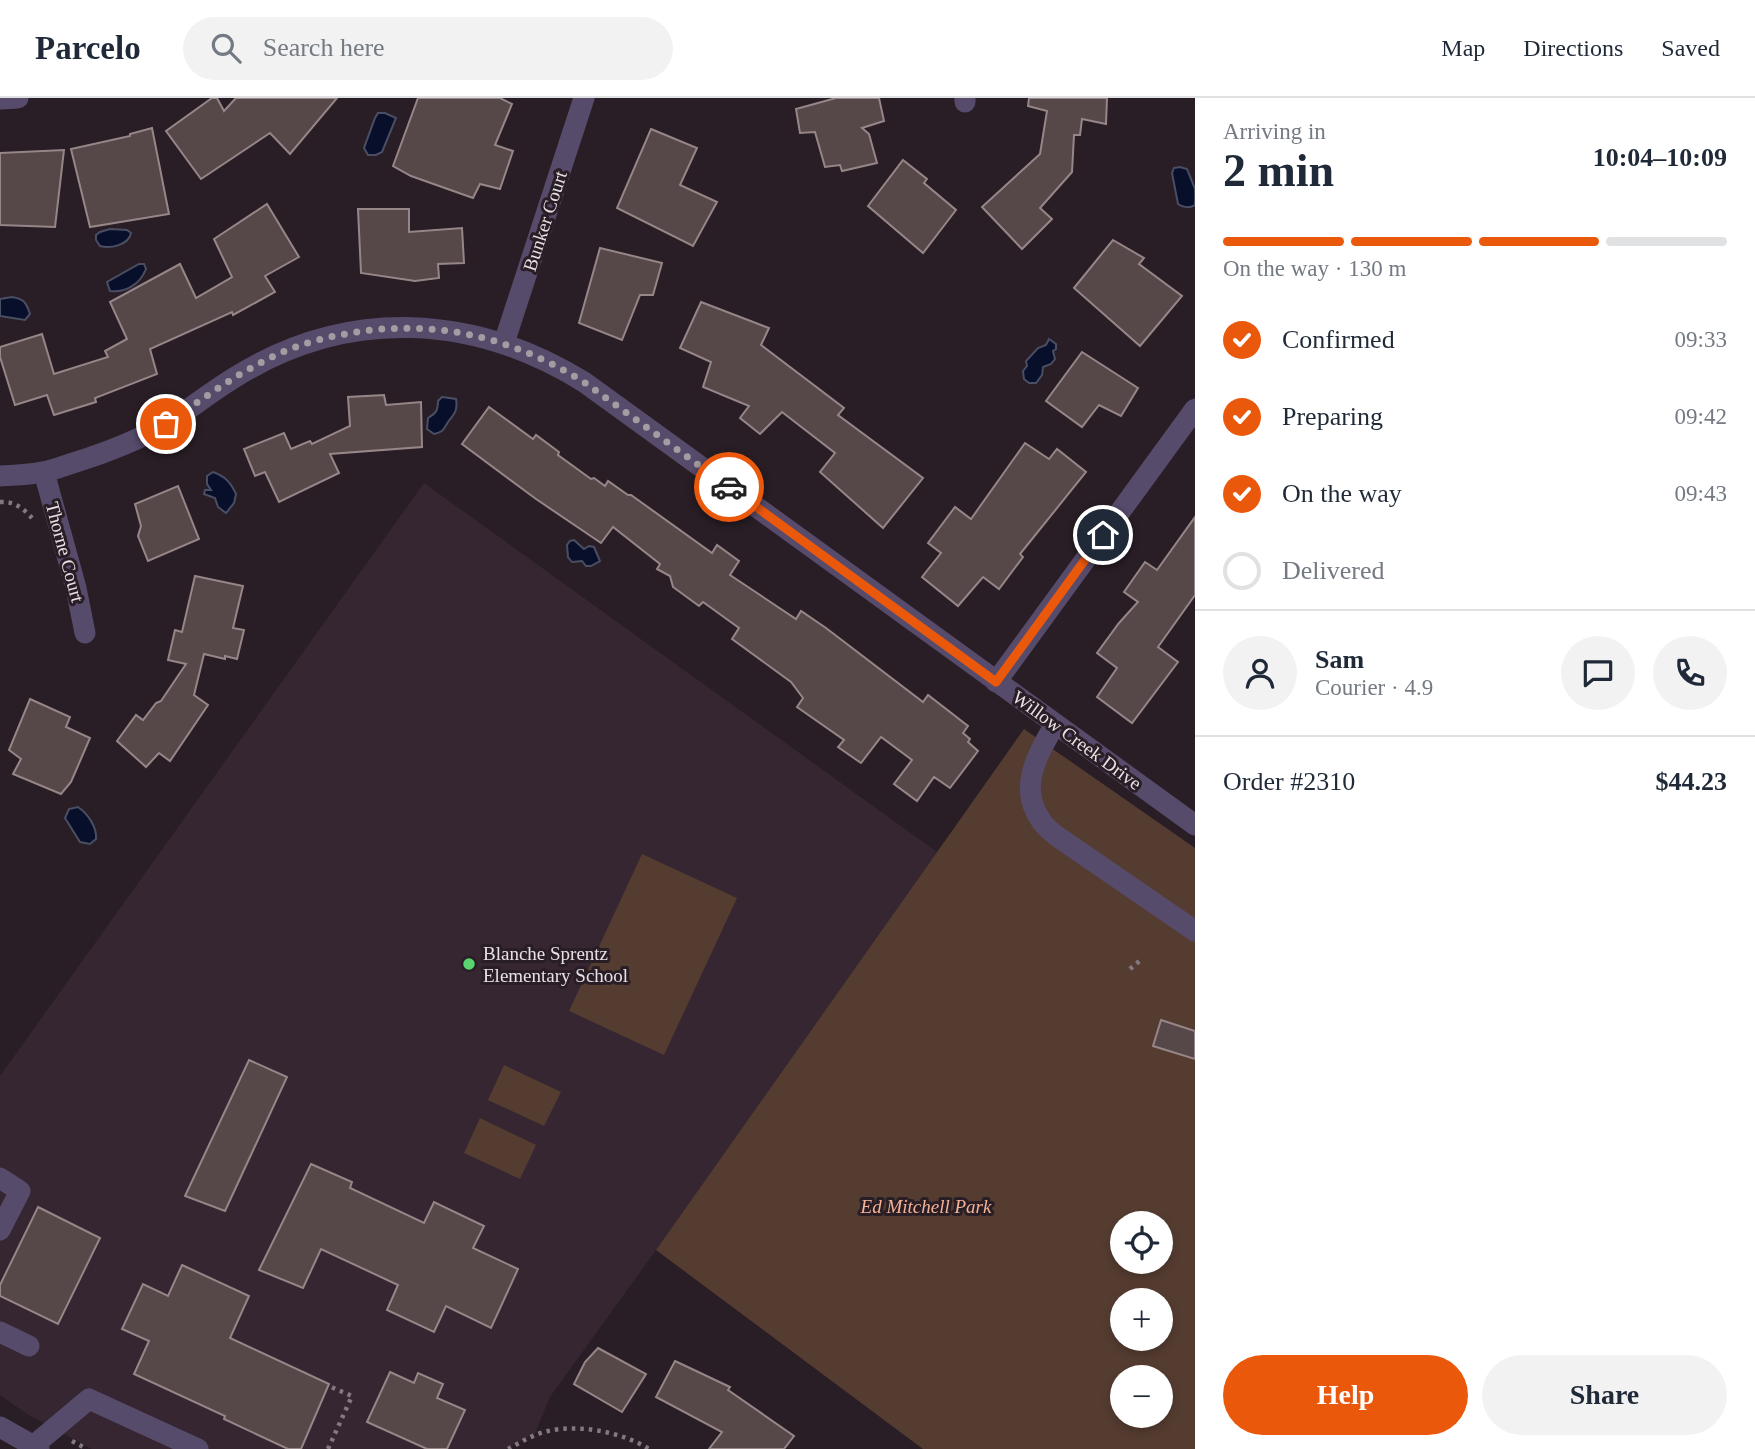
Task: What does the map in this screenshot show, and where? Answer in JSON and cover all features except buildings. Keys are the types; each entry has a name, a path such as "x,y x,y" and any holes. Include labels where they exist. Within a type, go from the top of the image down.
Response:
{"street":[{"path":"0,99 18,98"},
{"name":"Bunker Court","path":"505,343 584,98"},
{"name":"Willow Creek Drive","path":"0,476 44,472 128,443 166,424 237,376 276,355 318,339 362,330 406,327 450,330 505,343 537,356 584,382 1195,825"},
{"path":"996,682 1195,409"},
{"name":"Thorne Court","path":"44,472 76,588 85,633"},
{"path":"1055,724 1030,779 1032,804 1042,824 1195,931"},
{"path":"0,1178 19,1191 0,1230"},
{"path":"0,1332 29,1346"},
{"path":"0,1427 36,1447 89,1398 198,1449"}],"path":[{"path":"0,502 8,501 20,506 33,519"},
{"path":"1130,969 1142,959"},
{"path":"328,1449 352,1396 331,1387"},
{"path":"508,1449 549,1431 583,1429 627,1438 649,1449"}],"shaded area":[{"name":"Blanche Sprentz Elementary School","path":"424,483 937,852 550,1397 535,1433 506,1449 92,1449 27,1414 0,1395 0,1076"}],"green space":[{"name":"Ed Mitchell Park","path":"1024,729 1195,848 1195,1449 923,1449 656,1250"},
{"path":"642,854 737,898 664,1055 569,1011"},
{"path":"504,1065 561,1092 544,1126 488,1100"},
{"path":"480,1118 536,1145 520,1179 464,1153"}],"water":[{"path":"378,113 396,118 382,152 368,155 364,148"},
{"path":"1174,168 1187,169 1195,189 1195,205 1191,207 1178,204 1172,173"},
{"path":"110,229 127,230 131,233 130,237 118,245 100,246 96,235"},
{"path":"139,264 144,264 146,269 136,283 122,291 110,291 107,282"},
{"path":"12,297 26,304 30,314 25,320 0,316 0,299"},
{"path":"1049,339 1056,344 1053,351 1055,359 1043,367 1042,375 1036,383 1029,383 1024,379 1026,361 1038,348 1046,345"},
{"path":"442,397 456,399 456,409 442,430 434,434 427,429 428,418 436,411 438,401"},
{"path":"213,472 227,480 236,494 234,503 226,513 218,507 215,498 204,494 205,490 211,490 207,484 207,476"},
{"path":"574,540 584,549 594,547 600,561 591,566 586,566 582,561 572,562 568,557 567,545"},
{"path":"78,807 95,830 96,839 90,844 80,842 65,818 69,809"}],"way so far":[{"path":"166,424 237,376 276,355 318,339 362,330 406,327 450,330 505,343 566,370 729,487"}],"place":[{"name":"Blanche Sprentz Elementary School","path":"469,964"}],"route":[{"path":"729,487 996,682 1103,535"}]}
